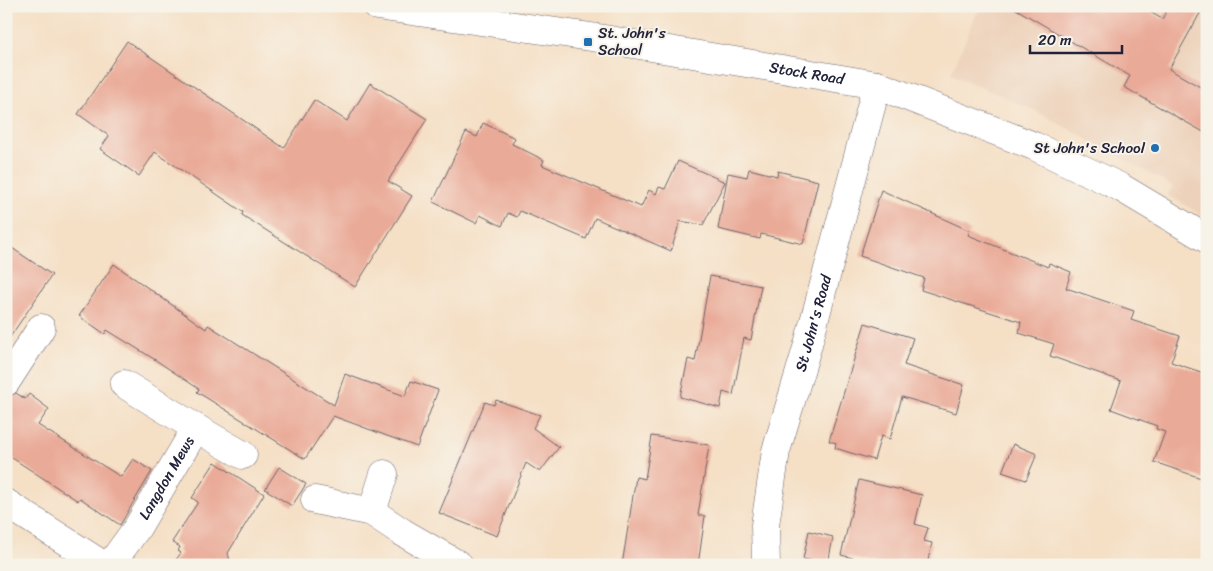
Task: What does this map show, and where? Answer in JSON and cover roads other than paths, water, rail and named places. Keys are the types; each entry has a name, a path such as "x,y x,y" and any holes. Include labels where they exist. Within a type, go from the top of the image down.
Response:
{"street":[{"name":"Stock Road","path":"377,6 598,38 877,85 1034,146 1120,187 1207,239"},
{"name":"St John's Road","path":"766,565 765,525 776,451 807,348 877,85"},
{"path":"6,382 42,328"},
{"name":"Langdon Mews","path":"124,384 243,455"},
{"name":"Langdon Mews","path":"110,565 137,528 196,428"},
{"path":"372,512 384,474"},
{"path":"315,500 372,512 459,565"},
{"path":"6,503 103,565"}],"place":[{"name":"St. John's School","path":"588,42"},
{"name":"St John's School","path":"1155,148"}]}
